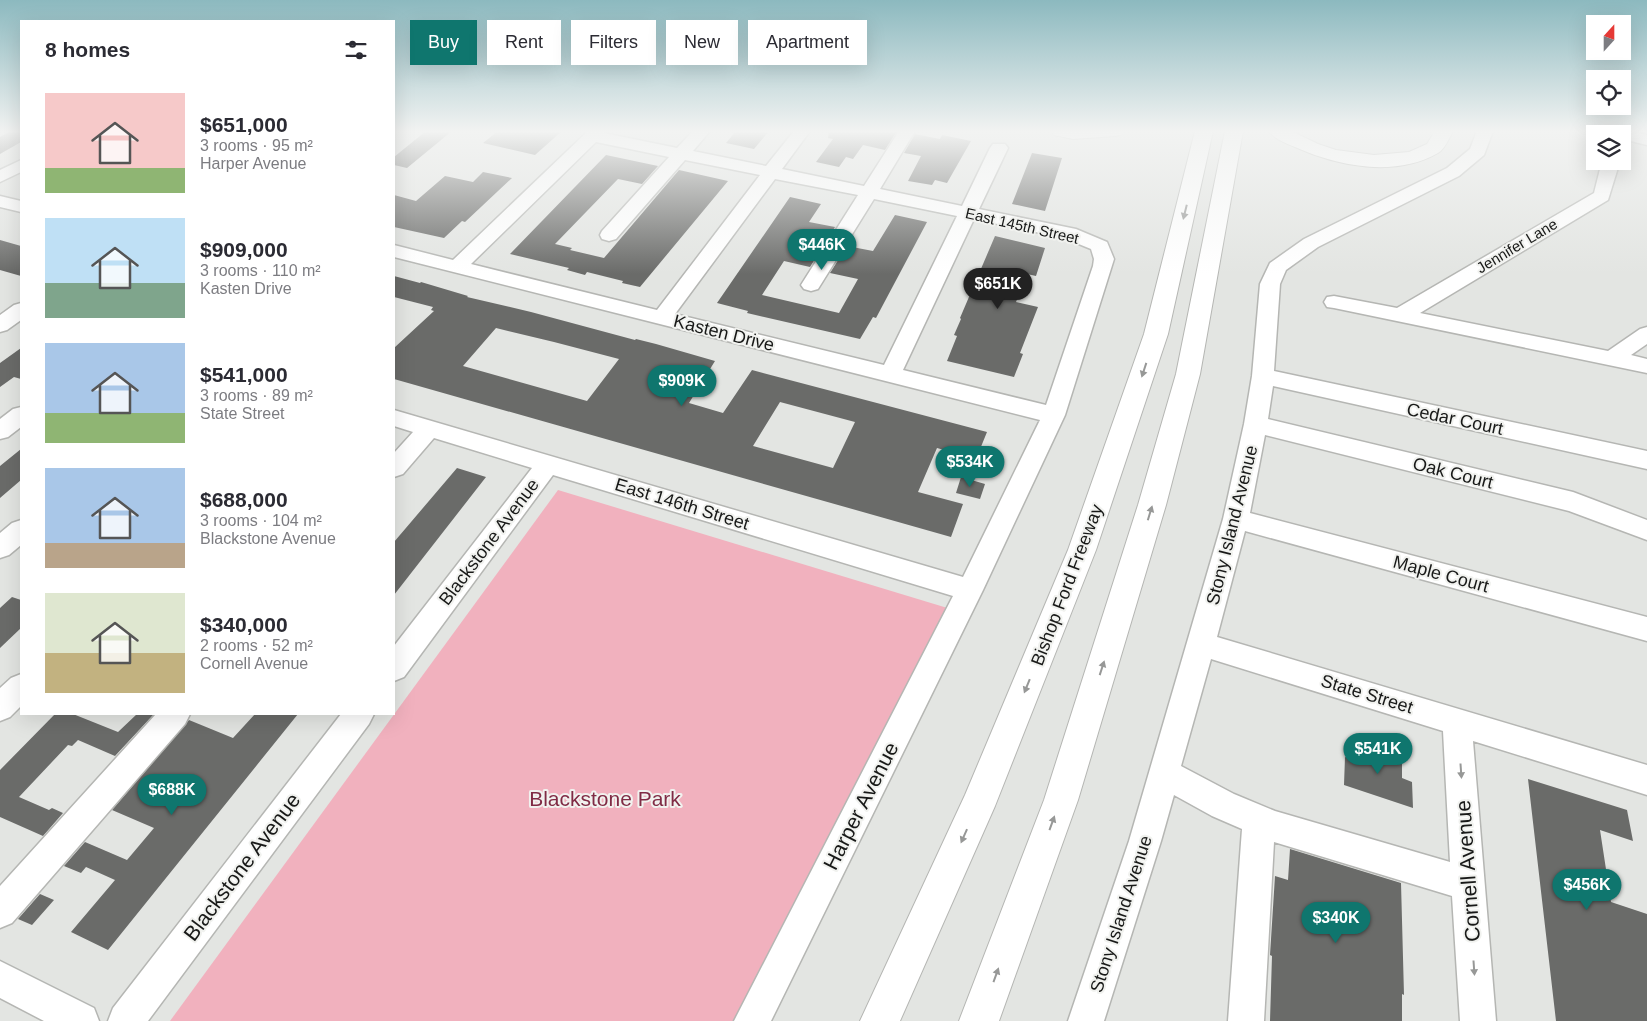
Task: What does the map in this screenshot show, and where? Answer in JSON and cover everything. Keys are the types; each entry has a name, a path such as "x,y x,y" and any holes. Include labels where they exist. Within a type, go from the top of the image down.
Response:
{"highway":[{"name":"Bishop Ford Freeway","path":"880,1021 978,806 1082,550 1156,334 1193,179"},
{"path":"980,1021 1061,800 1152,505 1188,374 1225,179"}],"street":[{"path":"458,266 547,179"},
{"path":"610,235 659,179"},
{"path":"662,317 766,179"},
{"name":"East 145th Street","path":"798,179 1070,233 1100,246 1104,259 1103,266 1054,415"},
{"path":"812,285 877,179"},
{"path":"890,375 985,179"},
{"name":"Stony Island Avenue","path":"1086,1021 1145,841 1236,519 1256,424 1263,376 1270,284 1277,267 1324,236 1440,179"},
{"name":"Jennifer Lane","path":"1401,315 1602,196 1606,179"},
{"path":"0,201 20,207"},
{"name":"Kasten Drive","path":"395,251 1054,415"},
{"path":"0,300 20,309"},
{"path":"1334,302 1647,366"},
{"path":"0,325 20,310"},
{"path":"1613,358 1647,334"},
{"name":"Cedar Court","path":"1263,376 1647,460"},
{"path":"970,590 1054,415"},
{"path":"0,431 20,416"},
{"name":"East 146th Street","path":"395,418 970,590"},
{"name":"Oak Court","path":"1256,424 1573,502 1647,530"},
{"path":"395,467 429,429"},
{"name":"Blackstone Avenue","path":"395,667 548,464"},
{"name":"Maple Court","path":"1236,519 1647,629"},
{"path":"0,548 20,531"},
{"name":"Harper Avenue","path":"752,1021 970,590"},
{"name":"State Street","path":"1201,644 1647,780"},
{"path":"0,708 20,688"},
{"path":"0,911 174,715"},
{"name":"Blackstone Avenue","path":"126,1021 358,715"},
{"name":"Cornell Avenue","path":"1458,722 1478,1021"},
{"path":"1165,774 1223,805 1275,827 1468,884"},
{"path":"1246,1021 1259,820"},
{"path":"0,979 81,1021"}],"green space":[{"name":"Blackstone Park","path":"558,490 954,610 739,1021 170,1021"}],"building":[{"path":"442,179 457,179 473,182 476,179 511,179 465,222 462,221 444,238 395,227 395,195 416,201"},
{"path":"583,179 647,179 642,184 618,179 555,244 572,248 570,250 604,258 672,179 718,179 728,181 640,287 587,272 585,275 567,270 569,268 510,254"},
{"path":"909,179 949,179 947,183 935,180 932,185 908,181"},
{"path":"1022,179 1055,179 1045,211 1012,204"},
{"path":"790,197 821,204 809,222 835,227 810,267 784,261 762,295 839,313 858,279 830,273 847,246 873,251 895,215 927,222 876,318 873,317 860,339 747,313 748,311 717,303"},
{"path":"995,236 1045,248 1036,276 1027,274 1016,302 1038,307 1020,353 1023,354 1014,377 947,361 957,336 954,335 960,318"},
{"path":"0,240 20,246 20,276 0,270"},
{"path":"395,276 421,282 467,297 656,344 715,361 689,403 723,413 752,370 987,432 976,459 937,448 918,492 963,504 951,537 395,379 395,347 434,311 431,310 433,307 395,297","holes":["496,328 619,359 587,401 463,366","780,402 855,422 833,468 753,446"]},
{"path":"20,349 20,379 14,377 0,387 0,363"},
{"path":"20,450 20,481 0,498 0,466"},
{"path":"457,468 486,477 395,594 395,541"},
{"path":"961,477 985,484 980,499 956,493"},
{"path":"12,597 20,600 20,629 0,648 0,608"},
{"path":"54,715 76,715 118,732 136,715 153,715 115,756 78,740 72,746 68,745 19,797 49,810 52,808 63,813 43,836 0,817 0,770"},
{"path":"254,715 297,715 108,950 71,932 115,880 86,867 81,873 64,866 85,842 127,860 154,828 112,810 189,720 233,738"},
{"path":"1356,743 1402,757 1402,778 1412,782 1413,808 1344,785 1345,757 1355,760"},
{"path":"1528,779 1627,810 1633,841 1600,830 1611,902 1647,914 1647,1021 1556,1021"},
{"path":"1290,849 1401,883 1404,995 1402,994 1402,1021 1270,1021 1272,956 1270,955 1275,876 1288,880"},
{"path":"40,894 54,900 32,925 18,919"}]}
